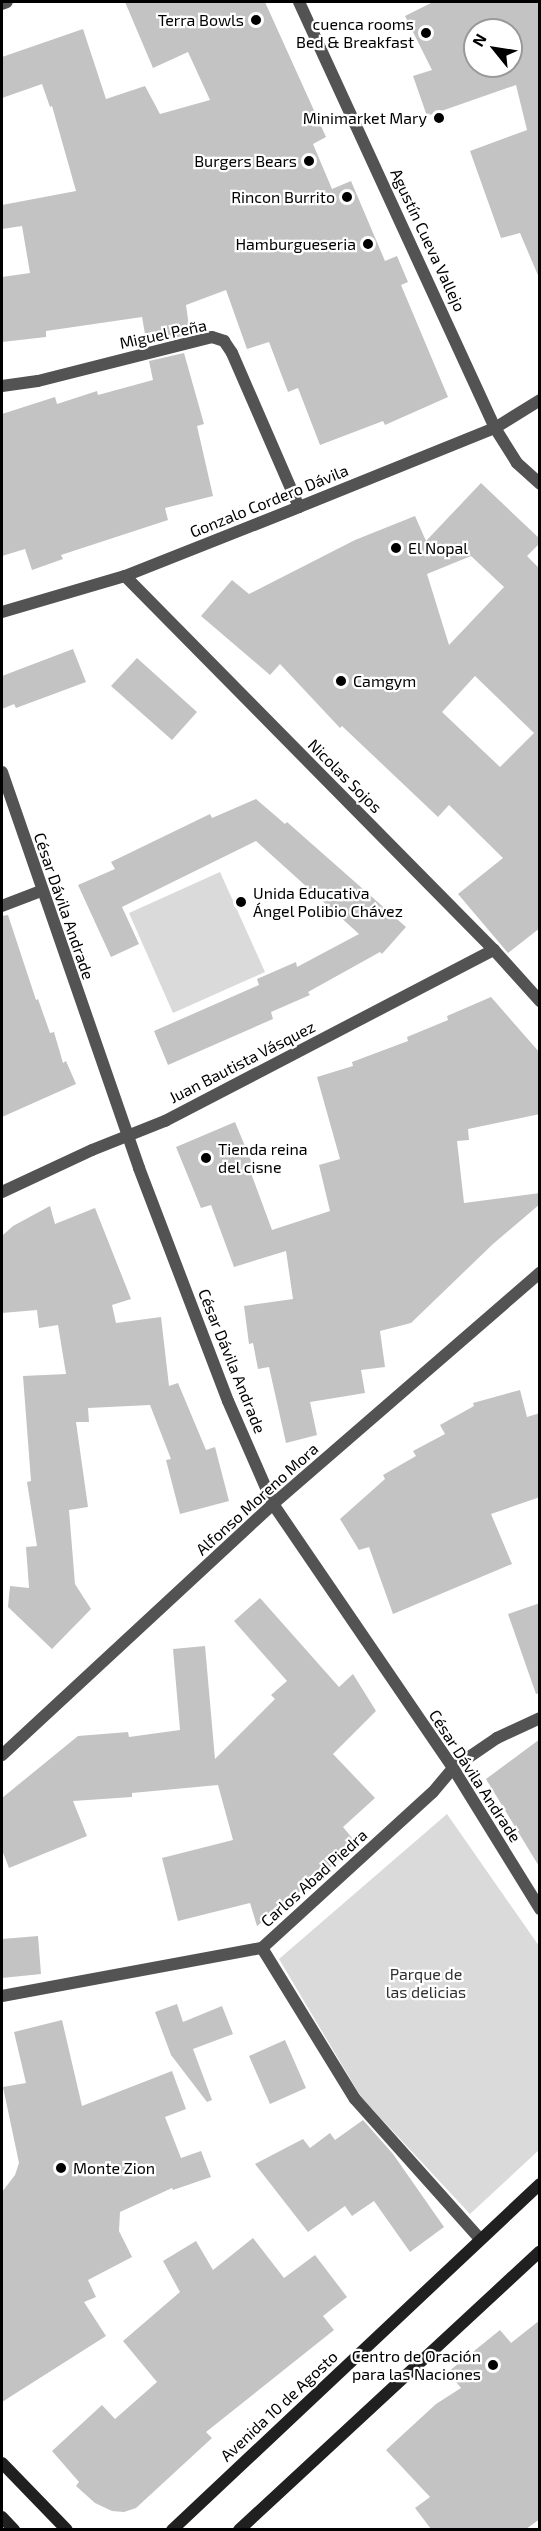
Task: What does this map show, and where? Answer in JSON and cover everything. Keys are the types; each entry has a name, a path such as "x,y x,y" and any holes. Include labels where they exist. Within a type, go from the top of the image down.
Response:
{"main road":[{"name":"Avenida 10 de Agosto","path":"172,2529 540,2184"},
{"path":"239,2529 540,2251"},
{"path":"2,2463 67,2529"},
{"path":"2,2517 14,2529"}],"street":[{"path":"2,4 7,2"},
{"name":"Agustín Cueva Vallejo","path":"298,2 495,428 517,463 540,484"},
{"name":"Miguel Peña","path":"2,386 38,381 212,337 224,341 232,353 299,507"},
{"name":"Gonzalo Cordero Dávila","path":"2,612 124,576 495,428 540,400"},
{"name":"Nicolas Sojos","path":"124,576 494,950 540,1001"},
{"name":"César Dávila Andrade","path":"2,772 41,891 129,1136 228,1401 273,1504 453,1768 540,1909"},
{"path":"2,906 41,891"},
{"name":"Juan Bautista Vásquez","path":"2,1192 92,1150 176,1115 494,950"},
{"name":"Alfonso Moreno Mora","path":"2,1755 273,1504 540,1273"},
{"name":"Carlos Abad Piedra","path":"2,1996 262,1948 433,1792 453,1768 497,1738 540,1718"},
{"path":"262,1948 355,2099 480,2239"}],"green space":[{"path":"220,872 265,972 173,1013 129,913"},
{"name":"Parque de las delicias","path":"447,1814 539,1946 539,2150 470,2214 361,2097 279,1959"}],"building":[{"path":"125,2 265,2 326,137 313,144 332,189 351,181 385,261 397,256 408,282 401,285 448,397 385,425 383,421 320,445 298,388 288,392 269,342 247,349 226,290 186,305 190,334 147,345 142,317 46,331 46,337 2,342 2,277 30,273 22,226 2,229 2,205 76,191 52,106 50,107 42,84 2,98 2,57 83,29 106,99 145,86 160,114 210,100 188,52 153,68"},
{"path":"433,2 540,2 540,280 520,233 501,238 470,151 527,130 516,85 427,116 413,76 432,70 405,16"},
{"path":"184,353 204,424 197,426 213,496 165,508 168,520 61,555 63,559 32,570 25,549 2,556 2,414 55,397 57,404 97,391 98,395 153,380 149,361"},
{"path":"481,483 540,539 540,543 527,556 540,569 540,928 508,953 458,894 503,858 449,805 438,817 342,726 340,728 280,664 270,675 201,616 232,580 249,594 355,540 415,516 426,541","holes":["471,556 504,587 449,645 427,574","475,676 534,733 500,767 442,712"]},
{"path":"73,649 86,682 16,708 14,704 2,709 2,676"},
{"path":"137,658 197,712 172,740 111,686"},
{"path":"256,799 285,824 287,822 406,927 382,954 380,952 308,992 310,995 271,1012 273,1019 168,1065 154,1031 259,985 257,979 296,962 297,967 359,934 256,841 122,907 139,944 111,957 78,885 115,869 111,862 210,814 212,818"},
{"path":"8,915 36,1000 38,999 50,1033 54,1032 63,1063 66,1061 76,1084 2,1117 2,916"},
{"path":"491,997 540,1053 540,1114 468,1129 469,1140 457,1141 464,1203 540,1193 540,1204 493,1244 411,1323 380,1331 385,1367 361,1370 365,1393 310,1402 317,1435 286,1443 269,1367 258,1369 253,1343 249,1344 244,1306 293,1299 286,1251 234,1267 211,1205 201,1208 176,1147 235,1122 252,1163 248,1165 272,1230 330,1211 319,1165 340,1159 317,1077 353,1066 352,1062 408,1041 407,1037 448,1020 447,1016"},
{"path":"50,1206 55,1224 95,1208 131,1299 112,1305 116,1323 161,1317 169,1386 178,1383 206,1450 215,1447 229,1501 180,1514 166,1460 171,1459 150,1405 88,1408 89,1422 76,1422 88,1507 69,1510 75,1584 91,1609 52,1649 8,1607 10,1586 29,1588 26,1547 37,1546 27,1482 31,1481 23,1376 66,1374 58,1325 39,1328 37,1310 2,1313 2,1236 13,1226"},
{"path":"520,1390 527,1417 540,1413 540,1497 491,1514 512,1564 393,1614 369,1547 359,1550 340,1519 385,1479 383,1475 416,1456 413,1451 445,1434 440,1425 474,1406 473,1403"},
{"path":"260,1598 339,1687 353,1674 376,1711 333,1754 375,1798 343,1827 358,1845 257,1926 250,1903 178,1921 162,1858 233,1840 218,1785 132,1793 132,1797 73,1801 87,1836 9,1868 2,1850 2,1798 78,1736 128,1732 129,1737 180,1730 173,1649 205,1646 215,1759 275,1699 271,1695 287,1681 234,1621"},
{"path":"540,1603 540,1693 536,1694 508,1614"},
{"path":"540,1739 540,1868 486,1779"},
{"path":"38,1936 41,1974 2,1978 2,1939"},
{"path":"177,2004 183,2022 222,2006 233,2034 193,2049 212,2100 207,2102 171,2055 155,2012"},
{"path":"62,2020 82,2106 172,2071 186,2109 165,2117 181,2158 201,2151 211,2177 173,2190 172,2188 120,2212 119,2231 132,2257 88,2280 96,2297 84,2302 106,2336 2,2402 2,2192 15,2175 19,2163 3,2087 26,2083 14,2032"},
{"path":"285,2040 306,2088 270,2104 249,2056"},
{"path":"363,2120 393,2154 444,2227 410,2252 374,2201 352,2216 345,2206 308,2232 255,2164 303,2139 310,2148 330,2133 335,2140"},
{"path":"253,2238 284,2278 315,2255 347,2297 323,2316 334,2330 206,2432 212,2438 136,2508 124,2512 112,2511 95,2503 76,2486 79,2482 52,2451 102,2405 115,2419 157,2382 123,2341 180,2292 163,2261 196,2241 213,2270"},
{"path":"540,2320 540,2519 526,2529 431,2529 415,2508 430,2497 386,2450 436,2404 461,2388 448,2372 500,2330 511,2343"}],"place":[{"name":"Terra Bowls","path":"256,20"},
{"name":"cuenca rooms Bed & Breakfast","path":"426,33"},
{"name":"Minimarket Mary","path":"439,118"},
{"name":"Burgers Bears","path":"309,161"},
{"name":"Rincon Burrito","path":"347,197"},
{"name":"Hamburgueseria","path":"368,244"},
{"name":"El Nopal","path":"396,548"},
{"name":"Camgym","path":"341,681"},
{"name":"Unida Educativa Ángel Polibio Chávez","path":"241,902"},
{"name":"Tienda reina del cisne","path":"206,1158"},
{"name":"Monte Zion","path":"61,2168"},
{"name":"Centro de Oración para las Naciones","path":"493,2365"}]}
